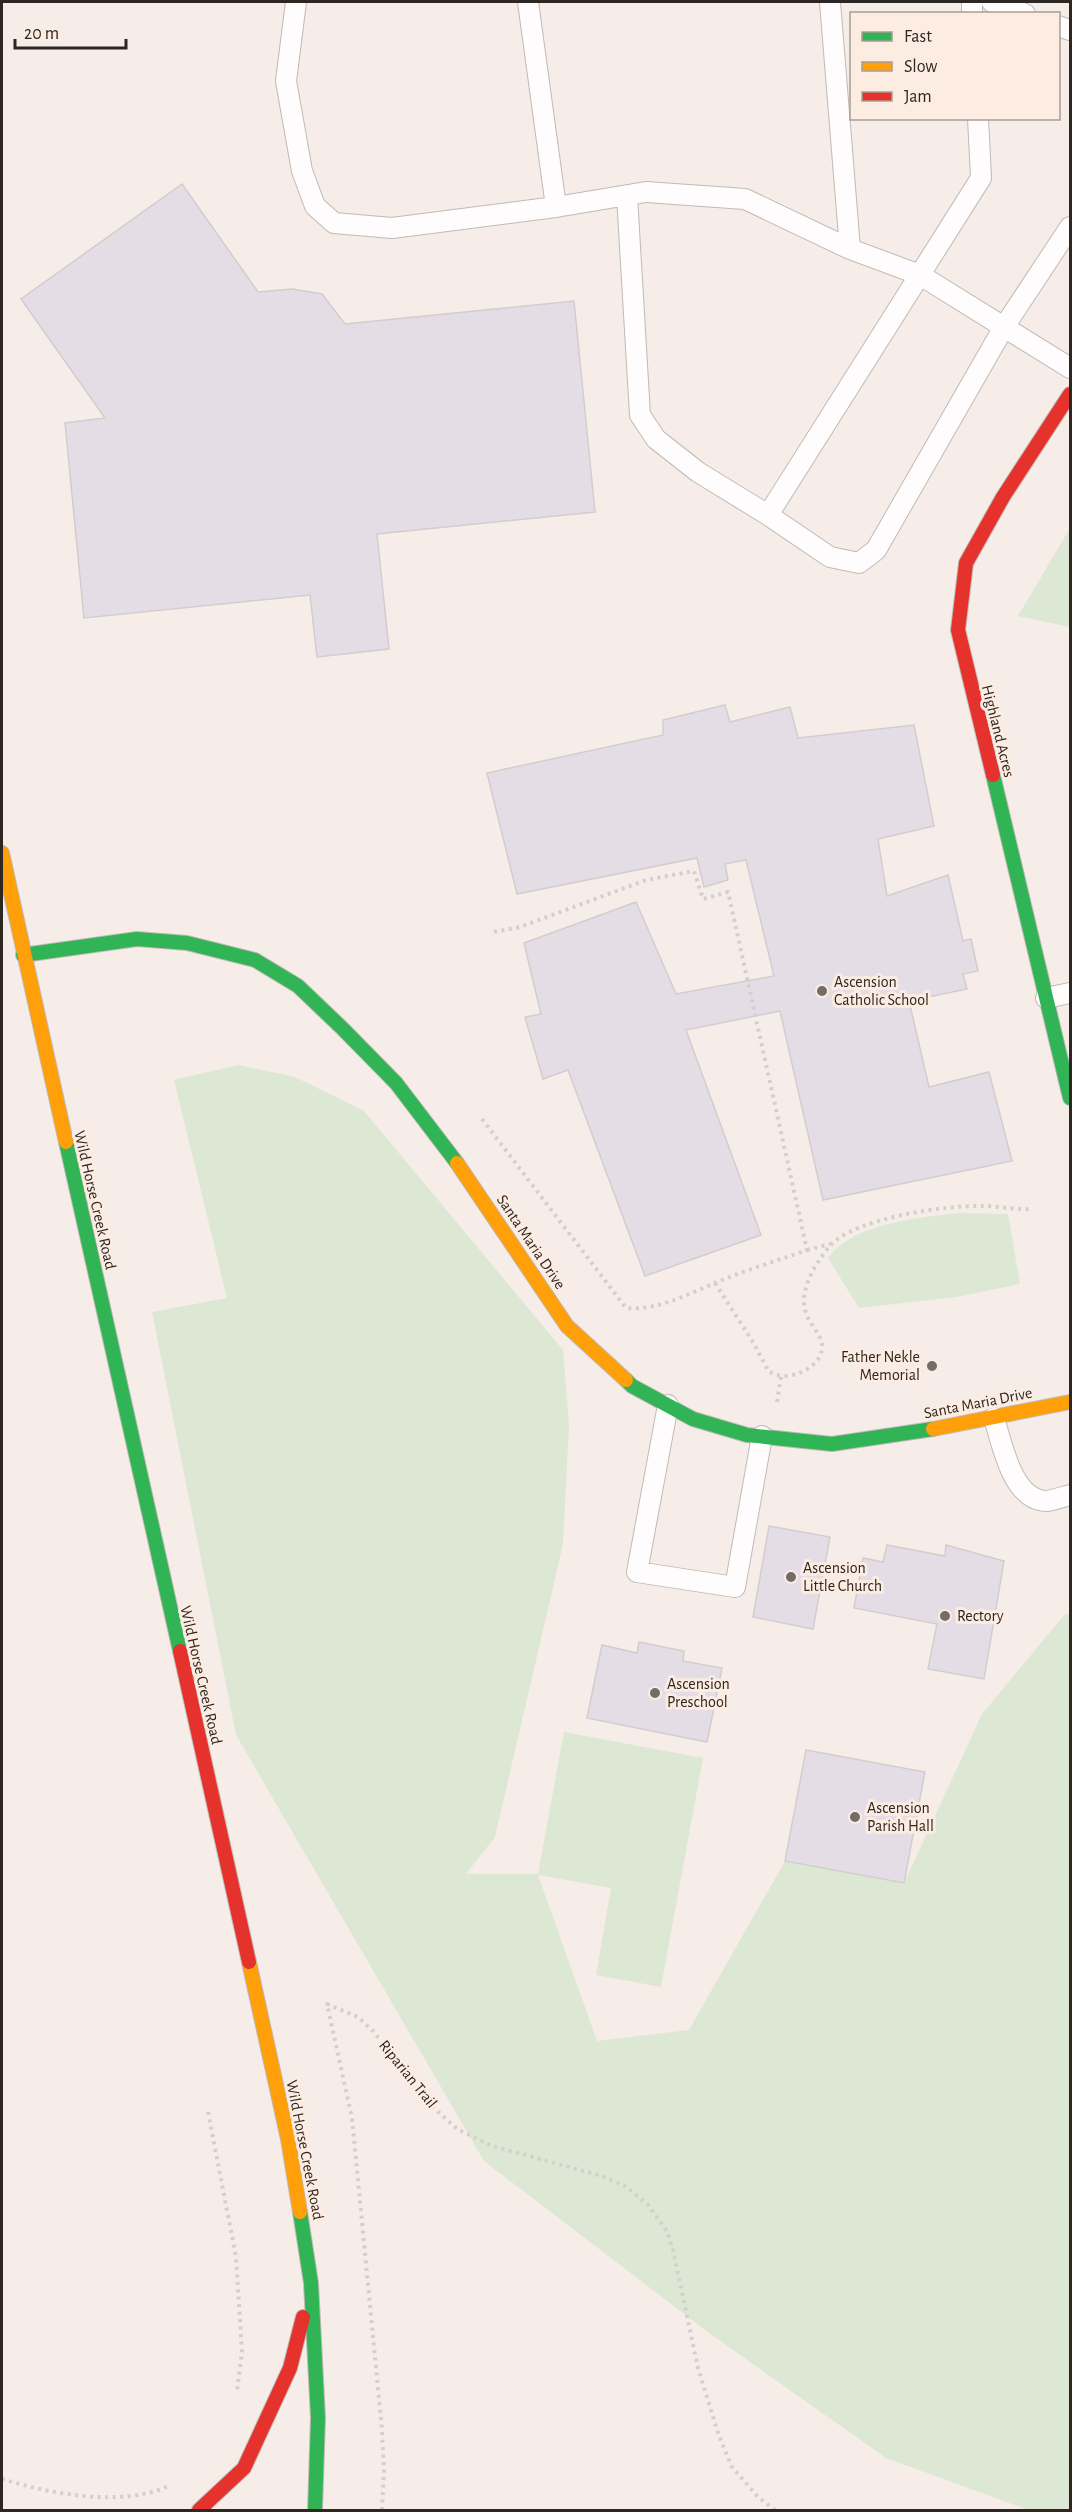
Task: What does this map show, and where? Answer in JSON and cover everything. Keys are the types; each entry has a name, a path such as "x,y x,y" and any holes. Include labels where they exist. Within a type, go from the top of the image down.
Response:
{"street":[{"name":"Highland Acres","path":"1071,394 1003,497 966,563 958,630 1071,1098"},
{"name":"Wild Horse Creek Road","path":"2,853 288,2139 311,2283 318,2418 315,2511"},
{"name":"Santa Maria Drive","path":"23,955 136,939 187,943 255,960 298,986 396,1083 432,1128 567,1326 632,1386 693,1419 747,1435 832,1444 994,1418 1071,1401"},
{"path":"199,2511 244,2468 290,2368 311,2283"}],"lane":[{"path":"296,2 286,81 302,171 315,206 334,223 392,228 556,207 646,192 745,199 850,249 920,275 1071,368"},
{"path":"528,2 556,207"},
{"path":"830,2 850,249"},
{"path":"992,2 1020,12"},
{"path":"768,515 981,178 978,120"},
{"path":"627,196 640,415 656,439 698,472 830,557 859,563 876,550 1004,327 1071,227"},
{"path":"1046,998 1071,993"},
{"path":"668,1405 637,1572 735,1587 762,1436"},
{"path":"994,1418 1011,1475 1026,1492 1046,1501 1071,1495"}],"path":[{"path":"493,932 520,927 646,880 694,871 703,898 728,892 807,1250"},
{"path":"482,1119 626,1308 639,1309 695,1293 715,1283 807,1250 831,1244"},
{"path":"715,1283 753,1342 769,1372 792,1377 811,1367 821,1354 822,1341 806,1316 803,1300 808,1281 831,1244 847,1231 894,1217 945,1208 984,1206 1032,1209"},
{"path":"777,1405 781,1376"},
{"name":"Riparian Trail","path":"382,2511 384,2471 382,2430 352,2118 327,2004 358,2017 366,2024 433,2107 457,2129 492,2146 602,2176 625,2186 648,2205 667,2231 680,2273 698,2368 732,2467 758,2497 775,2511"},
{"path":"208,2112 236,2257 242,2352 235,2400"},
{"path":"2,2480 56,2493 112,2496 156,2492 179,2480"}],"green space":[{"path":"1070,528 1070,627 1018,616"},
{"path":"238,1065 295,1077 364,1111 563,1350 569,1425 563,1544 495,1837 466,1874 538,1874 564,1732 703,1758 661,1987 596,1975 611,1888 538,1875 597,2041 689,2030 785,1861 904,1883 982,1714 1065,1614 1070,1614 1070,2510 1028,2510 886,2458 709,2333 484,2161 236,1735 152,1312 227,1298 174,1080"},
{"path":"958,1213 1008,1214 1020,1284 956,1297 859,1308 828,1258 839,1246 853,1237 887,1224"}],"building":[{"path":"182,184 258,292 292,289 322,294 345,324 574,301 595,512 377,534 389,649 317,657 310,595 84,618 65,423 105,418 21,299"},
{"name":"Ascension Catholic School","path":"725,705 730,722 790,707 798,738 914,725 934,826 878,839 887,896 948,875 963,941 971,939 978,971 963,974 967,989 909,1001 929,1087 989,1072 1012,1161 823,1200 780,1011 686,1030 761,1235 645,1276 568,1070 543,1079 525,1017 541,1014 524,943 636,902 676,994 774,976 746,860 725,864 728,880 704,887 697,858 517,894 487,773 663,735 663,720"},
{"name":"Ascension Little Church","path":"769,1526 830,1537 813,1629 753,1617"},
{"name":"Rectory","path":"887,1545 945,1556 946,1545 1004,1561 984,1679 928,1669 937,1624 854,1608 863,1558 883,1562"},
{"name":"Ascension Preschool","path":"639,1642 684,1651 683,1661 722,1668 707,1742 587,1718 602,1645 637,1653"},
{"name":"Ascension Parish Hall","path":"806,1750 925,1772 904,1883 785,1861"}],"traffic: fast":[{"path":"993,775 1070,1098"},
{"path":"23,955 137,939 187,943 255,960 298,986 343,1029 396,1083 457,1163"},
{"path":"66,1142 180,1651"},
{"path":"626,1380 632,1386 693,1419 747,1435 832,1444 933,1429"},
{"path":"300,2212 311,2283 318,2418 315,2510"}],"traffic: slow":[{"path":"2,853 66,1142"},
{"path":"457,1163 567,1326 626,1380"},
{"path":"933,1429 1070,1402"},
{"path":"249,1962 288,2139 300,2212"}],"traffic: jam":[{"path":"993,775 958,630 966,563 1003,497 1070,394"},
{"path":"180,1651 249,1962"},
{"path":"199,2510 244,2468 290,2368 303,2317"}],"place":[{"name":"Ascension Catholic School","path":"822,991"},
{"name":"Father Nekle Memorial","path":"932,1366"},
{"name":"Ascension Little Church","path":"791,1577"},
{"name":"Rectory","path":"945,1616"},
{"name":"Ascension Preschool","path":"655,1693"},
{"name":"Ascension Parish Hall","path":"855,1817"}]}
